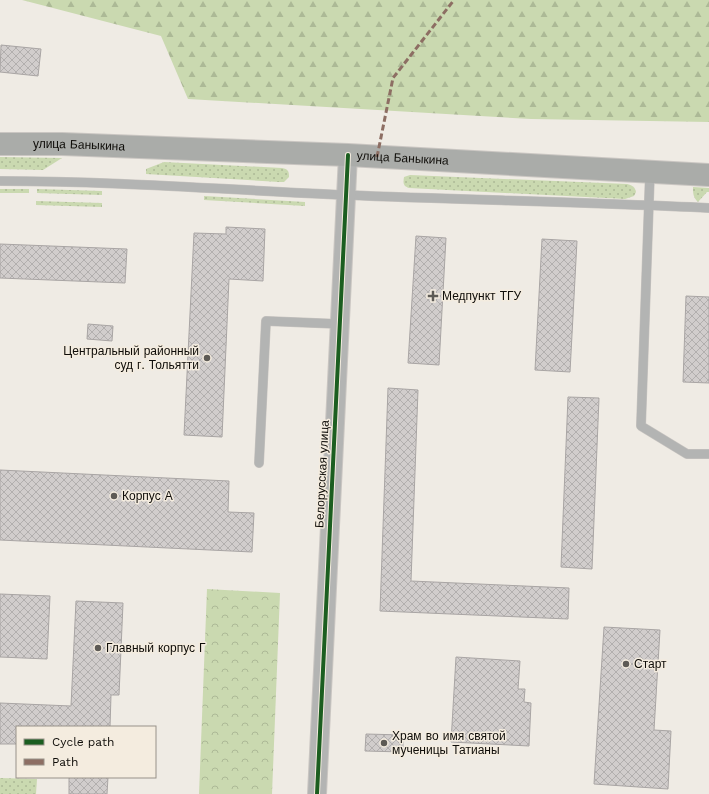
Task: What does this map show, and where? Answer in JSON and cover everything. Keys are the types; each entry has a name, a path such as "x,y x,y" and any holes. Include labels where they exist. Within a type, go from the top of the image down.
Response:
{"main road":[{"name":"улица Баныкина","path":"0,144 62,144 348,155 709,175"}],"street":[{"name":"Белорусская улица","path":"317,794 348,155"}],"lane":[{"path":"650,172 641,426 687,454 709,454"},
{"path":"0,181 158,185 346,195 709,208"},
{"path":"259,462 266,320 340,324"}],"green space":[{"path":"22,0 709,0 709,122 531,119 188,99 161,36"},
{"path":"0,157 62,158 43,170 0,169"},
{"path":"164,162 282,168 288,171 289,177 284,182 279,182 146,174 146,169"},
{"path":"410,175 627,184 633,186 636,192 634,196 625,199 409,188 404,184 404,177"},
{"path":"693,187 709,188 709,192 707,192 698,202 694,195"},
{"path":"0,189 29,189 29,193 0,193"},
{"path":"37,189 102,191 102,195 37,193"},
{"path":"204,196 305,202 305,206 204,200"},
{"path":"36,201 102,203 102,207 36,205"},
{"path":"207,589 280,593 272,794 199,794"},
{"path":"0,778 37,779 36,794 0,794"}],"building":[{"path":"1,45 41,49 38,76 0,72"},
{"name":"Центральный районный суд г. Тольятти","path":"226,227 265,229 263,281 229,279 222,437 184,435 194,233 226,234"},
{"path":"416,236 446,238 439,365 408,363"},
{"path":"542,239 577,241 570,372 535,370"},
{"path":"0,244 127,249 125,283 0,278"},
{"path":"686,296 709,297 709,383 683,382"},
{"path":"88,324 113,326 112,341 87,339"},
{"path":"388,388 418,390 411,581 569,588 568,619 380,611"},
{"path":"568,397 599,398 592,569 561,567"},
{"name":"Корпус А","path":"0,470 229,481 228,512 254,513 252,552 0,540"},
{"path":"0,594 50,596 47,659 0,657"},
{"name":"Главный корпус Г","path":"76,601 123,603 119,695 111,695 110,726 16,726 16,744 0,744 0,703 71,706"},
{"path":"604,627 660,630 654,730 671,731 668,789 594,784"},
{"path":"456,657 520,661 518,689 525,689 524,702 531,703 529,746 451,742"},
{"name":"Храм во имя святой мученицы Татианы","path":"366,734 403,735 403,752 365,751"},
{"path":"69,778 108,778 107,794 69,794"}],"marked path":[{"path":"377,157 393,78 454,0"}],"cycle path":[{"path":"317,794 348,155"}],"place":[{"name":"Медпункт ТГУ","path":"433,296"},
{"name":"Центральный районный суд г. Тольятти","path":"207,358"},
{"name":"Корпус А","path":"114,496"},
{"name":"Главный корпус Г","path":"98,648"},
{"name":"Старт","path":"626,664"},
{"name":"Храм во имя святой мученицы Татианы","path":"384,743"}]}
